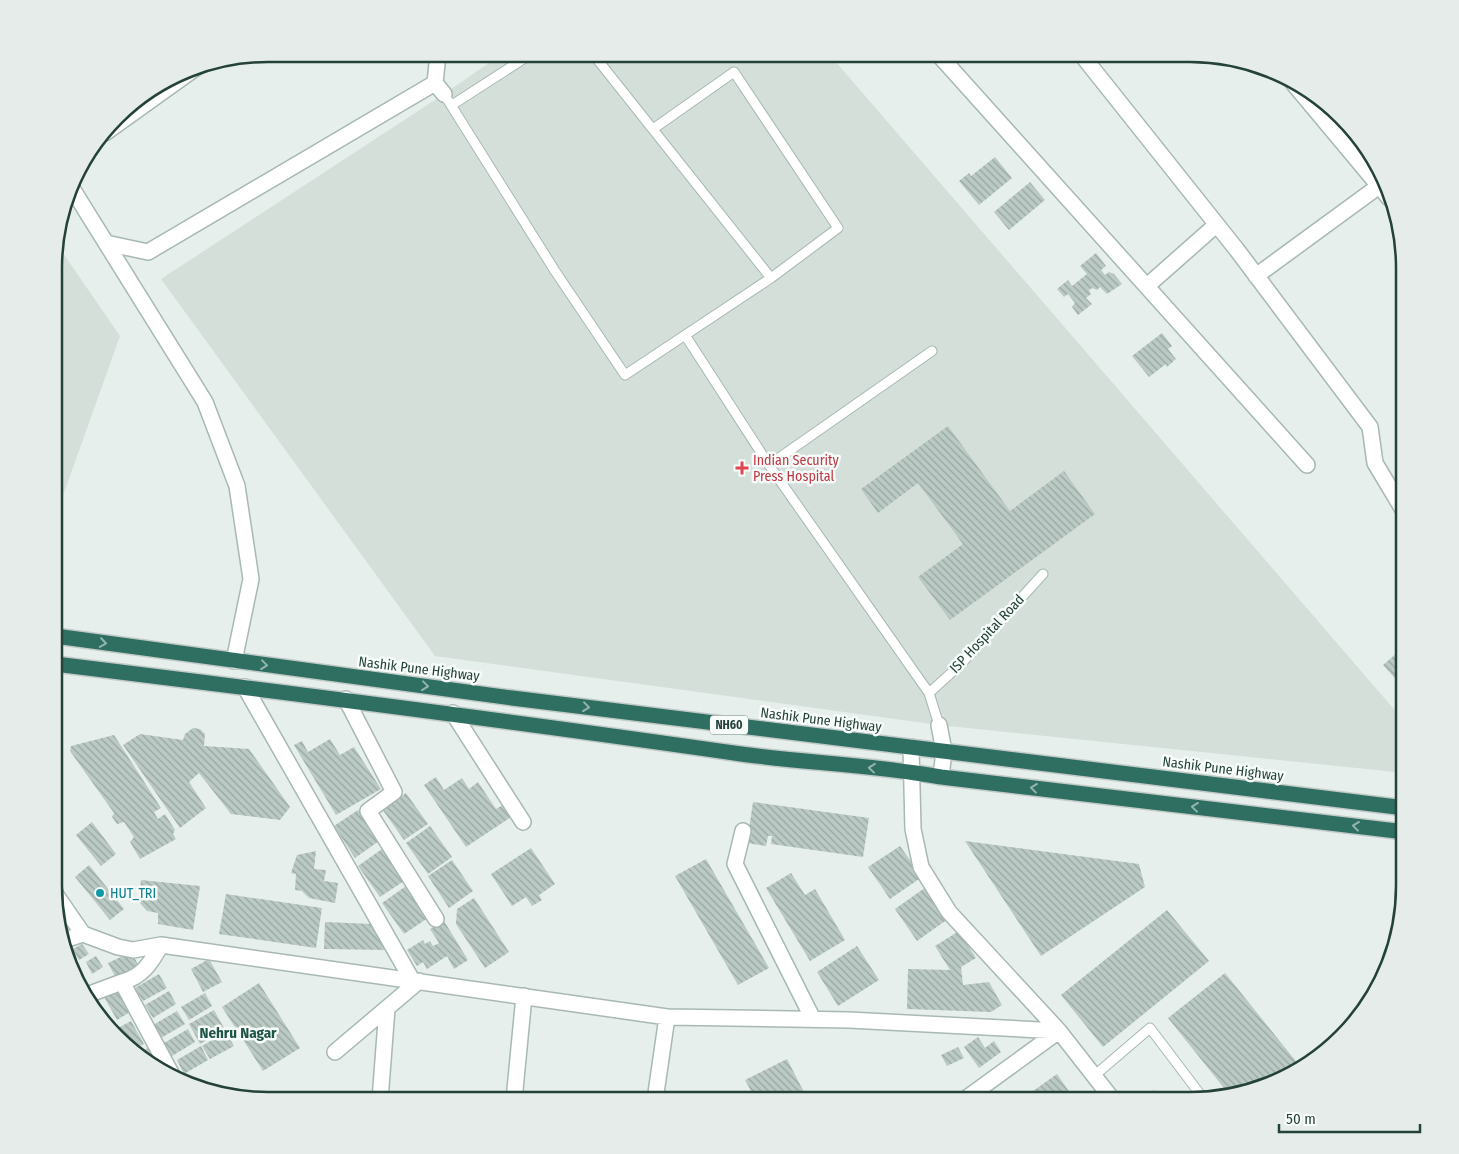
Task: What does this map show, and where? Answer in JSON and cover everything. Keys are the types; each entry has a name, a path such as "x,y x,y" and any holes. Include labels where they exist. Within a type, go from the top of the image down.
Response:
{"highway":[{"name":"Nashik Pune Highway","path":"62,637 234,661 1396,807"},
{"name":"NH60","path":"62,665 453,713 763,757 912,772 1396,831"}],"street":[{"path":"106,243 148,252 444,94 439,62"},
{"path":"945,62 1307,465"},
{"path":"1087,62 1216,224 1370,427 1375,463 1396,498"},
{"path":"135,112 167,89"},
{"path":"1310,101 1356,148 1376,180"},
{"path":"1256,276 1382,193"},
{"path":"76,195 205,402 237,486 251,579 234,661"},
{"path":"1147,286 1216,224"},
{"path":"245,687 415,981"},
{"path":"346,700 394,792 368,811 436,919"},
{"path":"453,713 523,822"},
{"path":"939,725 944,751 941,777"},
{"path":"911,747 913,829 921,867 949,912 1059,1031 1107,1092"},
{"path":"743,831 735,864 813,1019"},
{"path":"63,906 83,934 118,947 133,950 162,946 667,1017 813,1019 1059,1031"},
{"path":"70,938 83,934"},
{"path":"93,993 133,979 151,964 162,946"},
{"path":"335,1052 387,1008 415,981"},
{"path":"122,982 166,1065"},
{"path":"515,1092 524,996"},
{"path":"381,1092 387,1008"},
{"path":"657,1092 667,1017"},
{"path":"975,1092 1059,1031"}],"lane":[{"path":"514,62 444,94 555,271 625,375 771,278 838,228 734,72 653,129"},
{"path":"599,62 771,278"},
{"path":"685,335 769,464 929,693 939,725"},
{"path":"769,464 932,351"},
{"name":"ISP Hospital Road","path":"929,693 961,664 1043,574"},
{"path":"1094,1076 1150,1028 1198,1091"}],"shaded area":[{"name":"Indian Security Press Hospital","path":"490,62 836,62 1396,712 1396,772 939,725 435,656 161,279"},
{"path":"63,253 120,336 62,498"}],"building":[{"path":"995,157 1012,178 979,205 959,181 969,173 971,176"},
{"path":"1030,182 1045,200 1009,230 994,212"},
{"path":"1096,253 1106,266 1101,270 1105,275 1109,272 1114,274 1122,284 1107,294 1100,287 1097,290 1092,288 1089,290 1091,294 1086,298 1092,304 1078,315 1072,307 1075,303 1068,294 1064,297 1057,289 1068,280 1072,286 1087,274 1080,266"},
{"path":"1162,333 1172,346 1168,349 1176,359 1167,367 1166,364 1149,377 1132,356"},
{"path":"948,426 1010,511 1064,471 1095,514 950,620 918,577 963,544 918,483 878,513 861,489"},
{"path":"1396,654 1396,680 1383,665"},
{"path":"193,728 200,729 205,734 204,746 249,749 290,807 280,820 231,814 199,773 189,782 206,808 180,828 123,745 140,734 183,740 185,734"},
{"path":"114,735 161,808 154,812 158,819 165,814 175,830 173,834 176,839 140,859 130,842 134,837 124,822 117,824 112,817 114,813 70,751 71,746"},
{"path":"330,739 340,755 354,747 381,789 336,815 294,745 302,741 308,752"},
{"path":"436,777 444,790 462,778 469,789 478,782 496,809 503,805 511,817 466,847 424,785"},
{"path":"406,793 428,824 404,840 382,809"},
{"path":"753,802 869,818 863,857 771,844 772,836 768,836 766,846 747,843"},
{"path":"358,810 379,841 355,858 334,826"},
{"name":"HUT_TRI","path":"92,822 116,854 101,866 76,835"},
{"path":"430,826 452,857 428,874 406,843"},
{"path":"965,841 1139,864 1145,887 1041,956"},
{"path":"900,846 922,877 890,899 868,867"},
{"path":"531,848 555,884 539,895 542,900 532,906 526,897 512,906 491,874"},
{"path":"382,849 404,881 380,897 358,866"},
{"path":"316,851 314,869 326,870 324,881 338,883 335,903 309,898 302,891 295,890 296,874 291,873 297,855"},
{"path":"706,859 769,968 738,985 675,876"},
{"path":"452,860 473,891 449,908 428,876"},
{"name":"HUT_TRI","path":"89,865 124,909 110,920 75,877"},
{"path":"791,873 805,895 815,889 845,940 810,961 766,888"},
{"path":"141,880 200,886 193,930 158,924 158,913 147,911 139,902"},
{"path":"406,886 428,918 404,934 382,903"},
{"path":"926,887 948,919 917,941 895,909"},
{"path":"226,894 322,908 316,948 219,934"},
{"path":"474,898 509,952 485,968 456,924 457,909"},
{"path":"1167,910 1209,961 1103,1047 1061,995"},
{"path":"444,921 468,960 454,969 447,956 427,969 423,962 417,966 407,950 423,940 425,944 430,941 433,946 439,943 430,929"},
{"path":"325,922 372,924 389,950 324,949"},
{"path":"959,931 976,958 961,967 963,985 989,982 1002,1005 991,1012 907,1009 908,969 950,970 935,946"},
{"path":"82,944 89,954 79,960 73,949"},
{"path":"857,946 879,980 838,1006 817,972"},
{"path":"131,952 140,968 117,980 108,963"},
{"path":"96,956 103,967 92,974 86,962"},
{"path":"209,959 222,982 203,992 191,969"},
{"path":"1225,973 1297,1062 1257,1081 1225,1089 1168,1018"},
{"path":"159,974 167,988 143,1001 135,988"},
{"path":"259,983 300,1048 263,1071 222,1007"},
{"path":"117,989 130,1012 117,1020 104,997"},
{"path":"169,991 176,1004 153,1018 145,1005"},
{"path":"205,993 212,1006 189,1020 181,1007"},
{"path":"214,1010 225,1030 200,1044 189,1024"},
{"path":"177,1011 185,1024 161,1038 153,1025"},
{"path":"131,1021 144,1044 140,1046 120,1027"},
{"path":"188,1029 195,1042 172,1056 164,1043"},
{"path":"226,1032 234,1046 210,1059 202,1046"},
{"path":"978,1037 985,1048 994,1041 1001,1052 979,1068 964,1047"},
{"path":"201,1046 208,1060 185,1074 177,1060"},
{"path":"958,1047 964,1058 947,1066 941,1055"},
{"path":"148,1048 152,1056 144,1050"},
{"path":"787,1059 804,1092 752,1092 745,1080"},
{"path":"1057,1074 1069,1092 1032,1092"}],"place":[{"name":"Indian Security Press Hospital","path":"742,468"},
{"name":"HUT_TRI","path":"100,893"}],"district":[{"name":"Nehru Nagar","path":"238,1033"}]}
